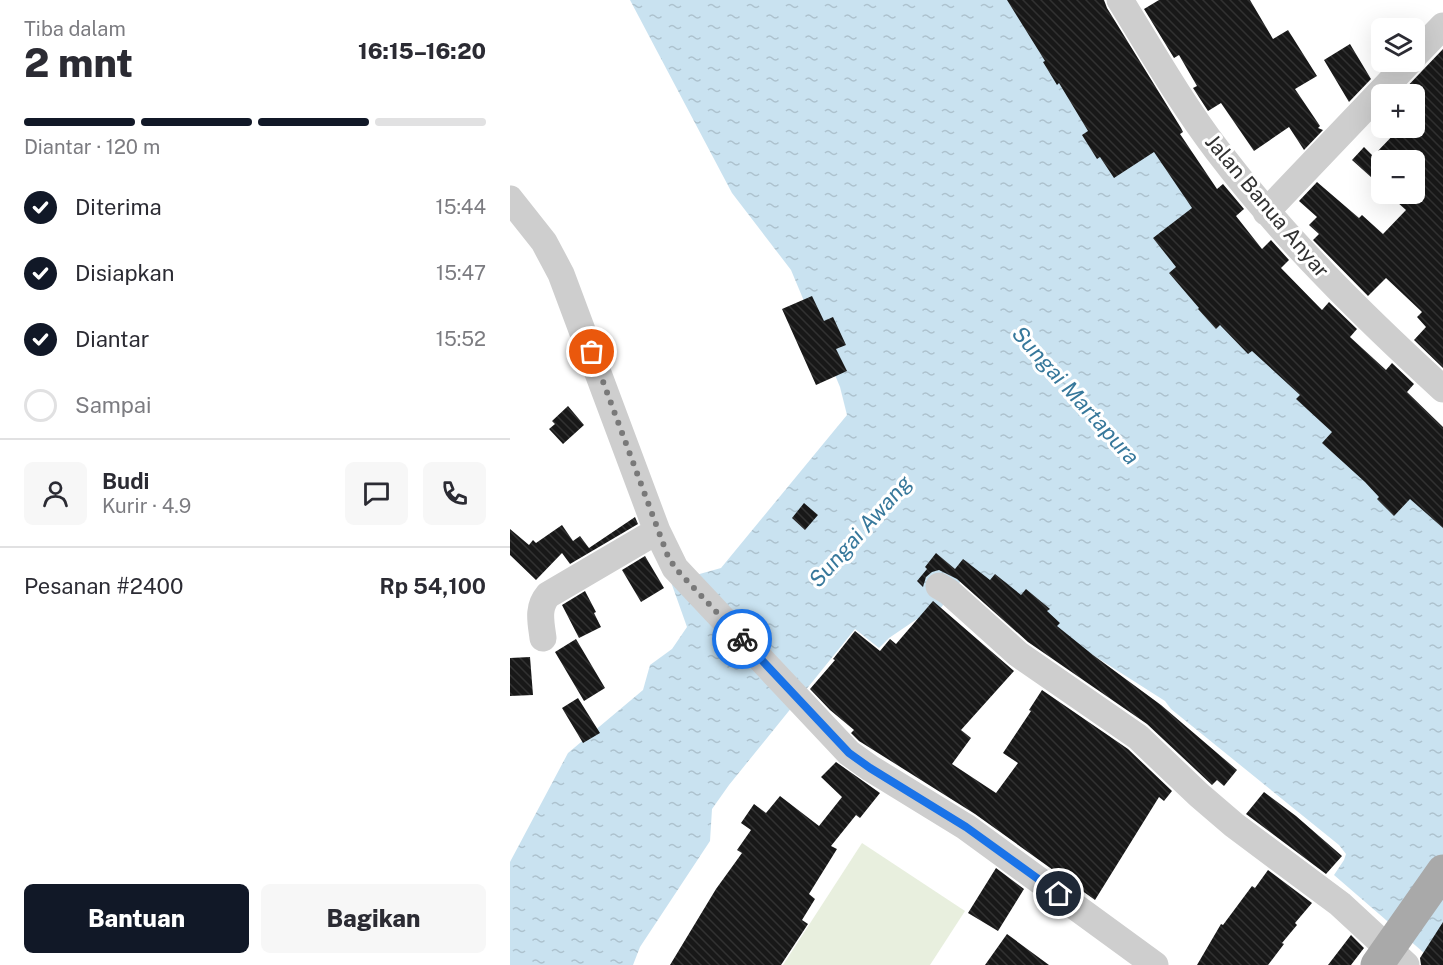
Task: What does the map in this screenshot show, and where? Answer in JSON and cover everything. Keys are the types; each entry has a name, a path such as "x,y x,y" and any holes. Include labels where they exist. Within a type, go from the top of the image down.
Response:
{"main road":[{"path":"1377,965 1443,871"}],"street":[{"name":"Jalan Banua Anyar","path":"1120,0 1188,111 1266,212 1311,262 1443,389"},
{"path":"1425,45 1443,26"},
{"path":"1266,212 1399,72"},
{"path":"510,199 544,242 561,274 657,531 675,568 849,753 966,827 1152,964"},
{"path":"543,638 540,610 542,602 548,595 657,531"},
{"path":"939,586 949,592 1018,654 1138,737 1234,825 1340,904 1406,965"}],"green space":[{"path":"862,843 965,911 930,965 783,965"}],"water":[{"path":"630,0 1083,0 1194,179 1302,307 1443,433 1443,965 1438,965 1334,875 1346,854 1339,845 1171,709 1165,701 966,574 929,624 917,619 889,638 879,648 855,629 712,809 710,841 640,947 633,965 510,965 510,862 568,753 643,690 650,665 672,649 687,627 671,582 721,568 847,415 840,387 791,270 732,193"}],"building":[{"path":"1007,0 1104,0 1181,128 1183,132 1180,134 1217,189 1223,184 1244,209 1236,216 1262,249 1271,240 1289,260 1281,268 1322,310 1329,302 1357,329 1350,337 1386,370 1392,363 1414,384 1407,392 1443,427 1443,528 1410,499 1394,516 1377,499 1379,497 1365,482 1322,443 1332,432 1296,399 1300,395 1252,351 1248,354 1220,325 1216,329 1198,309 1169,273 1176,267 1153,238 1192,208 1154,152 1114,178 1100,157 1097,159 1082,135 1088,131 1059,83 1057,85 1043,62 1045,61"},
{"path":"1159,0 1250,0 1273,39 1288,30 1317,76 1295,89 1320,126 1318,128 1323,130 1304,150 1289,127 1254,151 1221,103 1208,111 1193,88 1197,86 1179,55 1174,58 1144,9"},
{"path":"1350,44 1371,79 1349,102 1324,60"},
{"path":"1443,49 1443,368 1414,340 1426,327 1417,317 1422,312 1386,278 1368,296 1313,240 1319,234 1309,225 1317,217 1299,201 1317,182 1359,218 1362,215 1383,234 1406,210 1399,204 1425,204 1425,150 1379,150 1390,138 1425,138 1425,84 1410,84 1421,72 1425,72 1425,68"},
{"path":"1364,147 1371,154 1371,177 1352,160"},
{"path":"812,296 824,321 833,317 846,345 836,349 847,371 816,385 782,309"},
{"path":"568,406 584,425 563,444 549,429 555,424 552,421"},
{"path":"804,503 818,515 805,530 792,518"},
{"path":"635,517 638,524 570,564 562,553 536,580 510,555 510,529 529,545 533,540 536,543 562,525 573,541 580,536 589,548"},
{"path":"936,553 955,569 963,559 990,580 995,574 1021,595 1026,589 1050,609 1047,611 1060,623 1057,626 1161,705 1237,770 1224,786 1217,780 1212,785 1147,724 1028,642 957,579 939,570 926,577 923,587 917,581"},
{"path":"645,556 664,588 641,602 622,570"},
{"path":"585,591 601,627 579,638 562,605"},
{"path":"933,601 1014,671 961,730 971,738 952,764 996,793 1018,763 1003,753 1042,690 1128,749 1172,791 1164,801 1159,797 1095,900 975,814 859,741 851,733 854,730 810,689 835,660 833,659 855,631 880,651 890,639 896,644"},
{"path":"576,639 605,688 584,701 555,652"},
{"path":"530,657 533,695 510,696 510,658"},
{"path":"578,698 600,733 583,743 562,708"},
{"path":"836,762 880,793 860,818 856,815 831,846 837,849 809,894 815,899 802,920 808,924 781,965 670,965 716,889 742,853 737,850 751,830 741,823 754,804 766,813 780,796 819,826 842,797 821,777"},
{"path":"1264,792 1342,856 1326,874 1246,814"},
{"path":"996,868 1024,889 998,931 968,913"},
{"path":"1268,870 1312,903 1295,923 1297,925 1282,943 1284,944 1268,965 1197,965 1221,924 1223,925 1252,886 1255,888"},
{"path":"1443,922 1443,965 1421,965 1420,958"},
{"path":"1007,934 1049,965 985,965"},
{"path":"1351,935 1364,948 1351,965 1328,965"}],"way so far":[{"path":"592,352 667,554 675,568 742,639"}],"route":[{"path":"742,639 849,753 966,827 1059,894"}],"water label":[{"name":"Sungai Martapura","path":"1076,395"},
{"name":"Sungai Awang","path":"860,531"}]}
